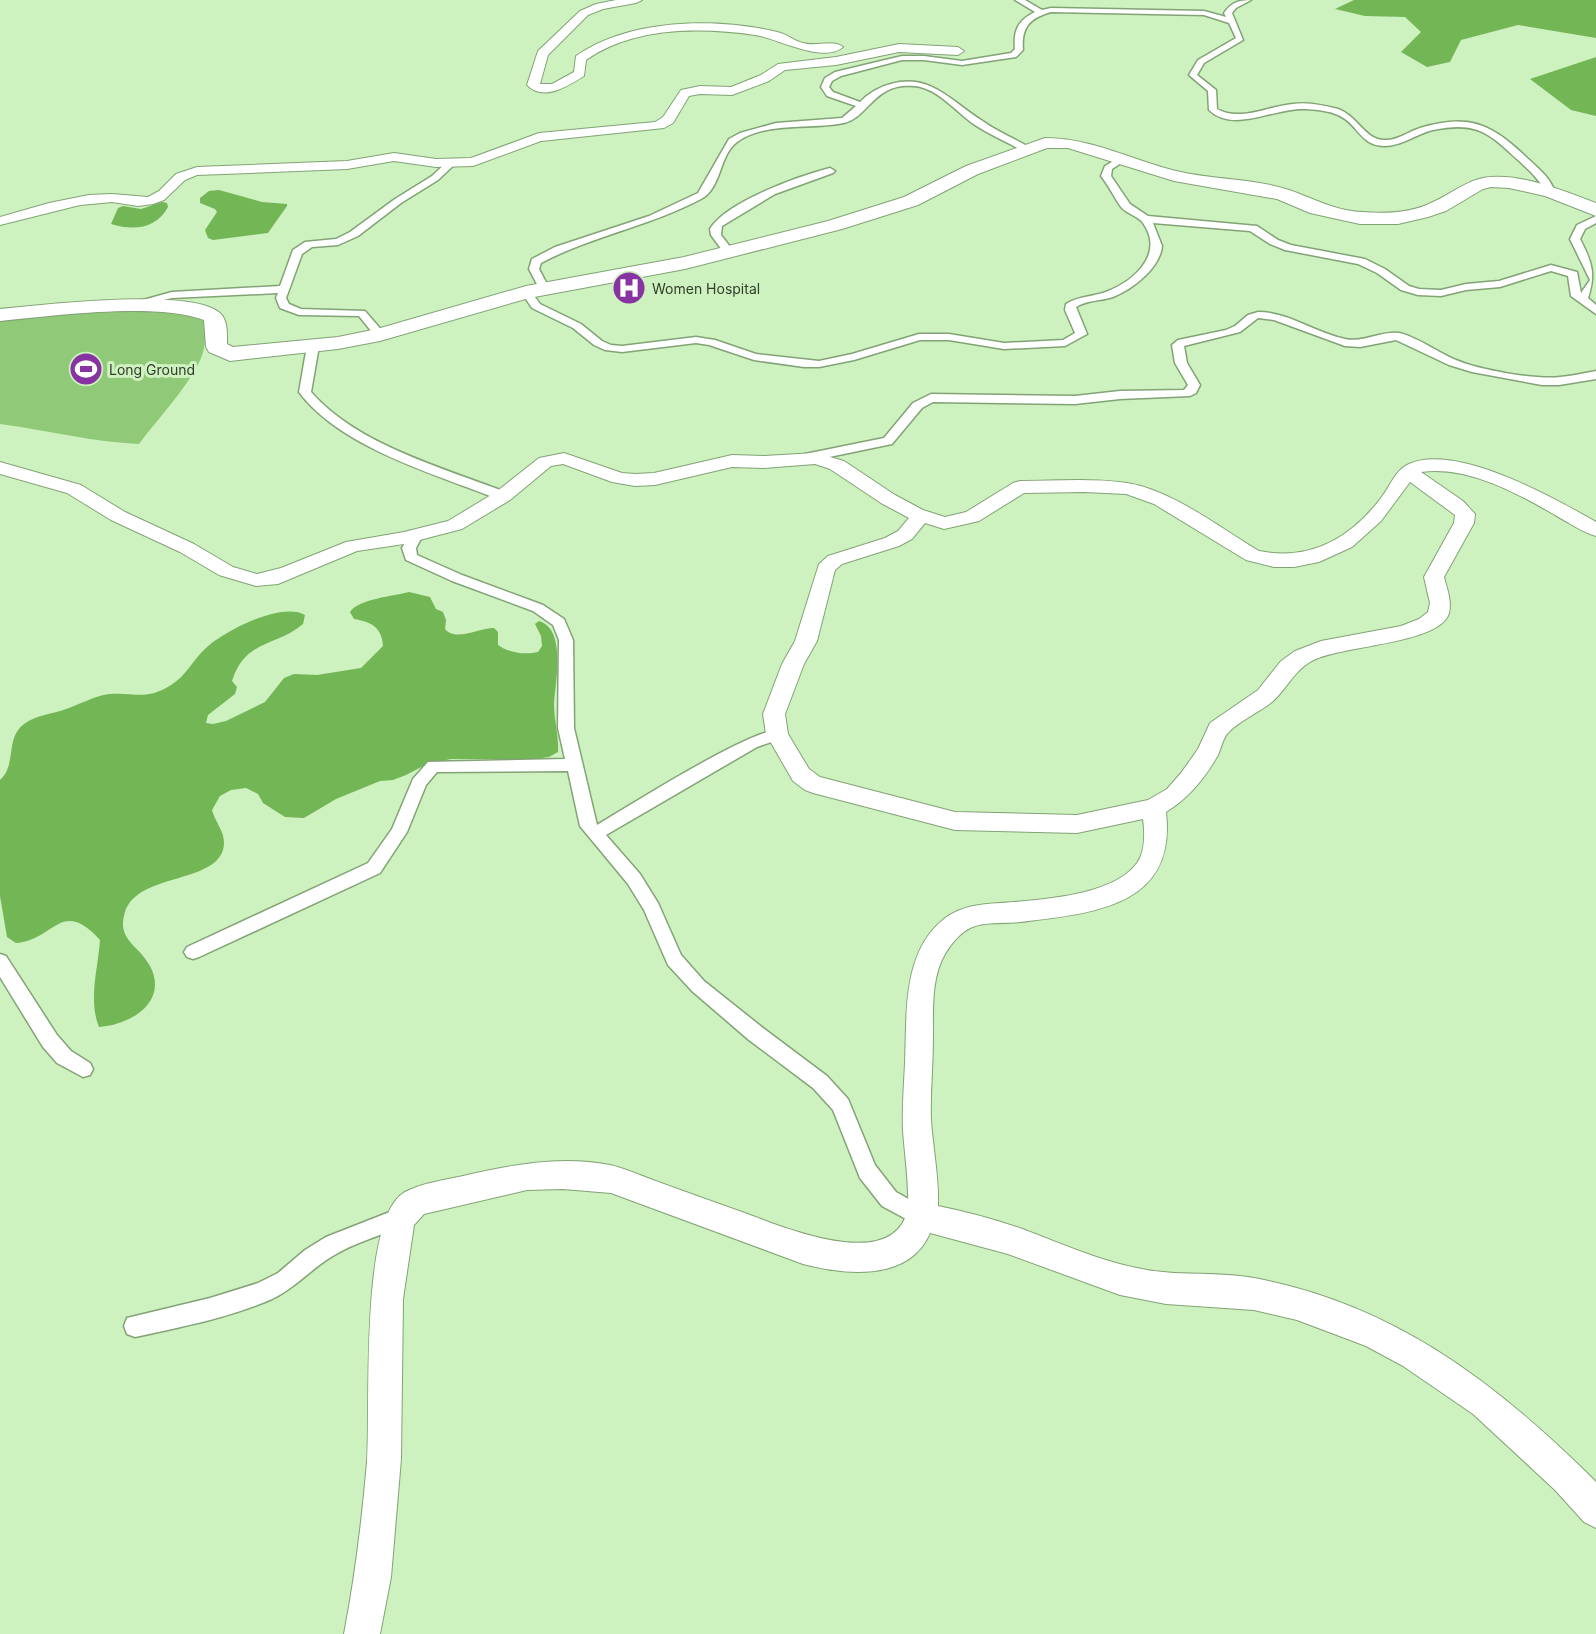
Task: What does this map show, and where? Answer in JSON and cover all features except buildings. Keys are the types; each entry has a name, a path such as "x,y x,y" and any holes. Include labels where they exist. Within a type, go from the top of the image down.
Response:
{"highway":[{"path":"0,315 126,306 179,309 212,317 216,323 217,347 230,354 313,346 380,336 535,290 618,277 835,225 925,195 972,170 1045,143 1069,143 1193,180 1282,194 1317,209 1360,218 1398,218 1421,213 1439,207 1477,185 1491,183 1519,185 1550,192 1596,213"}],"street":[{"path":"0,221 23,217 49,207 92,200 112,198 138,202 150,201 160,196 179,176 197,171 347,165 399,157 426,163 450,164 486,159 539,137 652,127 668,120 685,93 700,90 732,91 765,78 782,67 836,61 899,48 963,51 906,41 809,48 775,35 747,31 711,29 657,31 628,36 595,48 580,59 580,73 557,86 543,89 533,85 542,54 564,35 579,17 591,9 636,0"},
{"path":"1019,0 1042,13"},
{"path":"1247,0 1230,10 1228,14 1240,38 1203,59 1193,75 1195,79 1210,88 1213,93 1213,110 1220,115 1237,117 1287,107 1314,107 1350,118 1363,136 1385,143 1439,127 1457,126 1482,129 1493,133 1537,172 1549,186 1550,192"},
{"path":"977,51 996,51 1008,44 1021,24 1042,13 1060,9 1093,12 1211,14 1231,21"},
{"path":"860,105 830,94 825,87 828,80 850,71 902,58 924,58 962,63 1013,56 1019,50 1017,35 1021,24"},
{"path":"1026,149 980,123 933,89 917,83 896,85 881,90 860,105 853,116 844,120 776,126 737,138 726,150 707,188 701,195 653,218 558,249 536,261 534,269 536,306 577,326 598,344 609,348 622,349 696,340 762,358 811,364 854,357 920,337 949,337 1004,346 1065,343 1081,334 1078,321 1070,310 1070,306 1081,300 1101,297 1116,291 1140,273 1154,258 1157,243 1145,219 1124,203 1119,189 1106,176 1108,168 1122,159"},
{"path":"380,336 362,313 294,311 282,303 283,289 295,256 302,249 315,243 338,242 354,234 398,201 435,178 450,164"},
{"path":"729,252 716,236 715,229 718,224 750,203 780,189 830,171"},
{"path":"1585,303 1583,295 1595,279 1575,239 1581,227 1596,213"},
{"path":"1145,219 1253,228 1280,245 1360,261 1381,271 1405,288 1418,292 1441,292 1500,284 1545,268 1558,268 1573,274 1575,294 1596,311"},
{"path":"126,306 172,295 283,289"},
{"path":"0,468 74,489 118,516 187,548 226,571 256,580 271,579 353,546 416,536 454,525 473,516 503,496 545,462 554,458 573,460 599,471 635,480 655,479 723,462 805,458 888,441 895,436 917,404 931,398 1075,400 1186,393 1194,386 1181,363 1178,345 1182,342 1238,329 1252,316 1259,314 1268,315 1317,335 1354,344 1366,344 1398,336 1453,363 1505,375 1558,381 1596,375"},
{"path":"313,346 305,392 318,408 356,435 503,496"},
{"path":"805,458 816,458 837,465 888,499 921,516 944,523 972,517 1020,487 1084,486 1128,489 1161,500 1253,556 1267,560 1302,559 1322,555 1351,541 1388,501 1408,472 1416,468 1439,466 1473,473 1525,491 1596,530"},
{"path":"921,516 905,535 892,542 836,560 826,568 806,641 793,664 774,714 777,734 801,775 813,784 955,821 1077,824 1154,808 1175,795 1208,752 1218,729 1266,695 1289,666 1302,657 1322,648 1405,632 1426,624 1438,615 1440,603 1434,577 1464,523 1465,514 1456,505 1408,472"},
{"path":"416,536 409,548 411,556 457,578 538,608 559,622 566,640 565,717 573,765 588,826 634,879 652,908 674,960 698,986 756,1034 820,1082 841,1105 867,1171 889,1199 921,1217 1008,1239 1087,1269 1137,1284 1190,1291 1221,1289 1294,1302 1350,1322 1401,1344 1458,1382 1518,1430 1596,1510"},
{"path":"595,834 751,743 777,734"},
{"path":"193,952 374,868 390,848 400,829 419,781 426,771 434,766 573,765"},
{"path":"135,1326 223,1306 253,1296 283,1282 313,1257 350,1235 400,1218 414,1203 443,1194 527,1176 563,1175 611,1179 803,1249 836,1257 868,1258 900,1248 917,1230 923,1206 916,1119 917,1089 925,971 934,948 947,932 960,922 971,918 1071,904 1122,891 1139,880 1149,867 1155,850 1157,828 1154,808"},
{"path":"0,961 50,1041 64,1057 83,1070"},
{"path":"362,1634 373,1577 384,1459 387,1299 393,1249 400,1218"}],"green space":[{"path":"1354,0 1596,0 1596,38 1518,25 1461,40 1450,62 1427,67 1401,52 1421,32 1405,17 1365,16 1335,9"},
{"path":"1596,57 1596,116 1571,110 1530,79"},
{"path":"219,190 262,202 287,204 287,206 268,233 213,240 208,238 205,230 217,212 200,203 200,198 209,191"},
{"path":"162,202 167,203 168,207 151,224 128,227 111,224 118,208 123,206 141,209"},
{"path":"140,310 197,316 204,320 205,338 201,359 195,371 139,444 104,441 0,424 0,318 53,312"},
{"path":"409,592 430,597 436,609 443,612 446,620 445,629 449,633 461,634 494,628 498,632 498,645 512,652 538,652 542,646 541,636 535,624 539,621 548,626 553,635 557,658 554,704 558,752 549,757 534,759 451,759 427,764 393,780 380,781 336,799 304,818 285,817 263,803 258,794 246,788 231,790 220,796 212,810 224,838 220,856 210,866 146,890 133,899 125,912 123,921 126,936 150,966 155,979 150,1001 134,1016 123,1022 99,1027 94,995 100,940 87,928 76,922 67,921 29,940 16,943 7,937 0,896 0,780 8,767 18,730 34,719 98,696 140,695 162,690 181,677 213,642 238,627 282,612 305,615 303,624 282,637 262,645 245,658 238,667 232,681 237,687 235,694 208,715 206,723 226,721 265,702 284,678 294,674 317,675 361,668 383,646 382,640 374,626 354,619 350,612 368,601"}],"place":[{"name":"Women Hospital","path":"629,288"},
{"name":"Long Ground","path":"86,369"}]}
